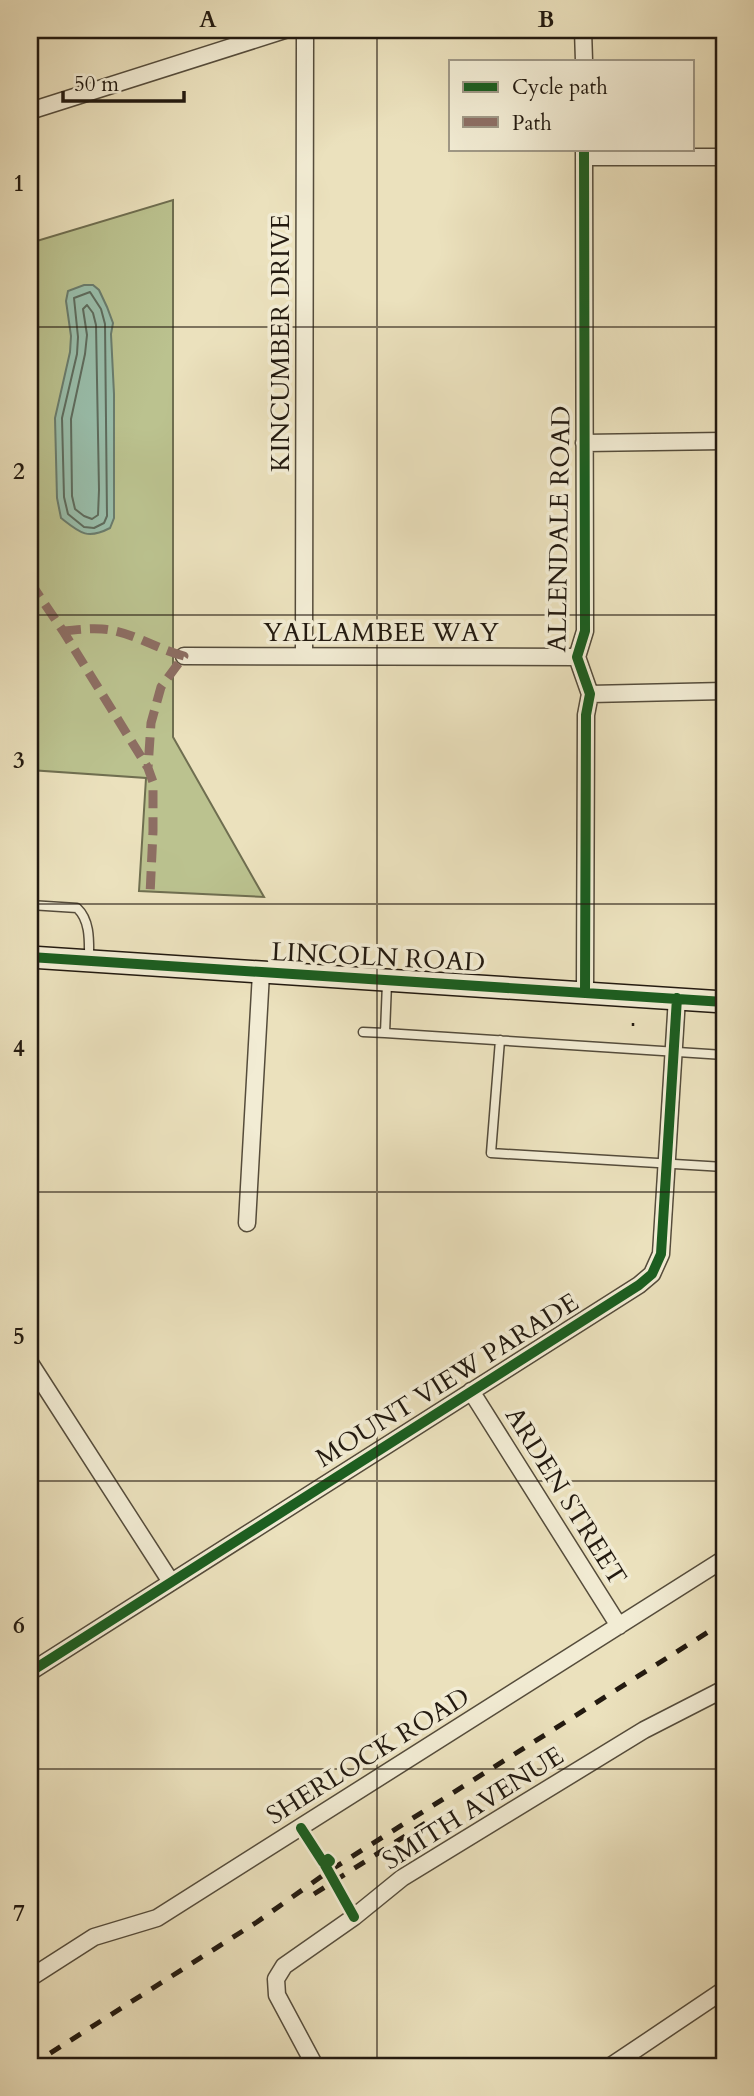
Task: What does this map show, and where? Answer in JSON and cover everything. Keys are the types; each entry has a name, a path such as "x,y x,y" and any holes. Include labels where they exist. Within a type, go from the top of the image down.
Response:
{"main road":[{"name":"LINCOLN ROAD","path":"30,957 724,1002"}],"street":[{"path":"30,111 285,30"},
{"name":"KINCUMBER DRIVE","path":"304,656 306,30"},
{"path":"583,30 583,60"},
{"path":"584,153 724,158"},
{"name":"ALLENDALE ROAD","path":"584,153 586,631 577,657 590,694 586,715 585,993"},
{"path":"584,443 724,441"},
{"name":"YALLAMBEE WAY","path":"184,656 577,657"},
{"path":"590,694 724,691"},
{"path":"247,1223 261,973"},
{"name":"MOUNT VIEW PARADE","path":"30,1672 639,1285 652,1274 661,1254 677,998"},
{"path":"30,1363 172,1582"},
{"name":"ARDEN STREET","path":"471,1391 619,1626"},
{"name":"SHERLOCK ROAD","path":"30,1978 94,1937 157,1918 724,1559"},
{"name":"SMITH AVENUE","path":"315,2066 277,1995 276,1979 284,1966 354,1917 402,1878 645,1730 724,1689"},
{"path":"611,2066 629,2060 724,1990"}],"lane":[{"path":"30,905 78,908 83,914 89,936 89,961"},
{"path":"384,1033 387,980"},
{"path":"363,1032 724,1055"},
{"path":"500,1040 492,1153 724,1167"}],"shaded area":[{"path":"173,200 173,737 264,897 139,891 146,778 30,770 30,243"}],"water":[{"path":"84,285 93,285 99,290 113,323 114,518 110,528 95,534 79,531 61,518 57,498 55,418 71,336 66,301 68,291"}],"railway":[{"path":"30,2066 257,1922 329,1871 724,1622"},
{"path":"314,1894 435,1817"}],"marked path":[{"path":"30,582 148,768"},
{"path":"63,631 113,630 184,656 161,687 151,723 148,768 153,782 150,895"}],"cycle path":[{"path":"584,150 585,631 577,657 590,694 586,715 585,993"},
{"path":"30,957 724,1002"},
{"path":"30,1672 639,1285 652,1274 661,1254 677,998"},
{"path":"301,1828 323,1862 328,1859 330,1861 325,1865 354,1917"}]}
